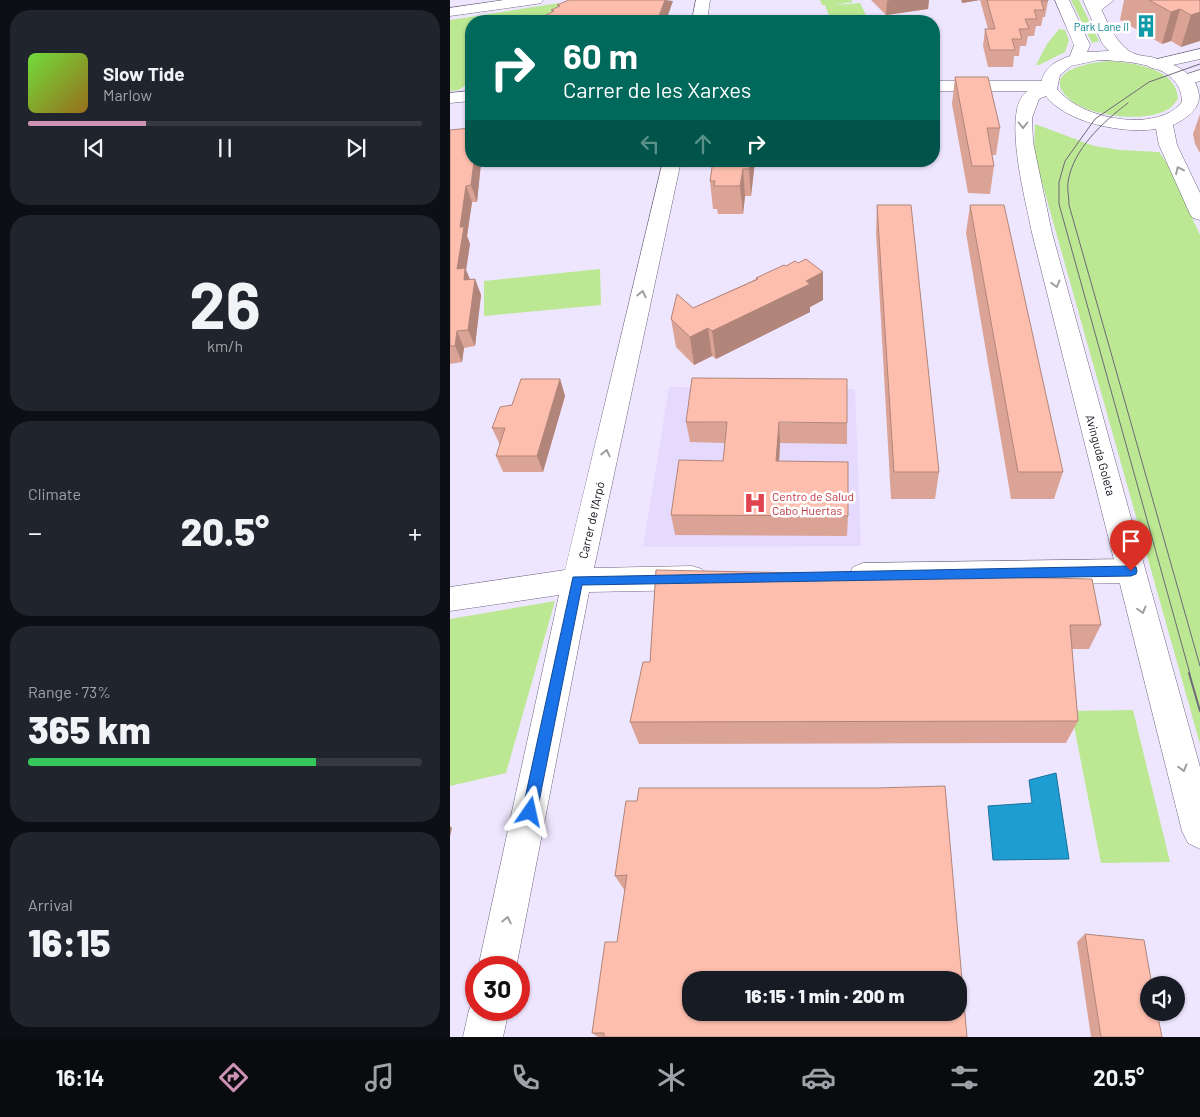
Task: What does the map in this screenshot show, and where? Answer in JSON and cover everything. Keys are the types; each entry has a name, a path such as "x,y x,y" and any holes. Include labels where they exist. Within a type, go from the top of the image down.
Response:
{"main road":[{"path":"450,2 461,0"},
{"path":"450,12 536,0"},
{"path":"701,15 703,0"},
{"path":"1062,0 1082,45 1078,58"},
{"path":"1098,2 1110,42 1124,56"},
{"path":"1155,64 1200,54"},
{"path":"1099,55 1124,56 1155,64 1192,78 1191,102 1176,118 1144,125 1095,119 1080,114 1059,102 1048,87 1049,76 1058,66 1078,58 1099,55"},
{"path":"940,86 1048,87"},
{"name":"Avinguda Goleta","path":"1048,87 1032,96 1023,118 1024,142 1042,233 1200,831"},
{"path":"450,98 465,97"},
{"path":"1164,122 1168,145 1200,214"},
{"name":"Carrer de l'Arpó","path":"500,956 577,580 671,167"},
{"path":"835,576 1131,571"},
{"path":"450,599 577,580 716,578"},
{"path":"483,1037 487,1021"}],"shaded area":[{"name":"Centro de Salud Cabo Huertas","path":"669,387 855,389 861,546 643,547"}],"green space":[{"path":"820,0 851,0 853,2 833,5 860,3 866,15 829,15 825,5 822,5"},
{"path":"1071,0 1079,0 1099,41 1092,43"},
{"path":"559,3 561,10 555,15 482,15"},
{"path":"465,18 465,86 459,90 450,91 450,20"},
{"path":"1059,29 1065,30 1069,40 1065,52 1036,65 1047,44"},
{"path":"1110,61 1131,63 1153,69 1162,74 1170,80 1176,89 1178,99 1170,108 1160,113 1133,117 1117,116 1088,109 1076,104 1067,97 1061,87 1060,80 1065,74 1083,65"},
{"path":"1035,124 1094,146 1120,150 1159,152 1168,165 1200,235 1200,744 1034,154"},
{"path":"600,269 601,305 484,316 484,281"},
{"path":"555,601 506,773 450,786 450,619"},
{"path":"1133,710 1170,862 1101,863 1071,711"}],"water":[{"path":"1056,773 1069,859 993,860 988,806 1032,803 1029,780"}],"building":[{"path":"569,0 665,0 659,15 546,15 554,11 551,10 560,6 557,5"},
{"path":"987,0 1048,1 1041,1 1044,10 1034,10 1037,19 1025,19 1029,29 1019,29 1022,39 1012,39 1015,50 990,50 985,29 995,29"},
{"path":"1149,0 1200,0 1200,12 1191,15 1180,9 1171,12"},
{"path":"955,77 988,77 1000,128 987,128 994,166 972,166"},
{"path":"465,129 465,167 473,167 471,185 466,186 460,227 464,227 457,269 465,268 464,280 475,279 468,330 457,331 455,346 450,346 450,130"},
{"path":"712,167 749,167 749,169 743,169 740,186 714,186 715,181 710,181"},
{"path":"877,205 911,205 939,472 894,472"},
{"path":"970,205 1004,205 1063,472 1018,472"},
{"path":"806,259 823,272 806,281 810,284 712,331 708,328 690,337 671,319 677,294 693,308 758,279 756,278 784,265 786,266 795,261 798,263"},
{"path":"692,378 847,379 847,423 779,422 776,461 848,462 848,516 671,515 679,460 723,461 727,422 686,422"},
{"path":"521,379 560,379 537,456 496,456 505,428 492,428 500,407 512,405"},
{"path":"656,570 1092,579 1101,625 1070,625 1078,721 630,722 643,662 650,662"},
{"path":"945,786 961,971 682,971 682,1021 966,1021 967,1037 604,1037 604,1033 592,1033 605,942 617,942 627,875 615,876 626,801 637,801 639,788 877,788"},
{"path":"1085,934 1144,940 1150,976 1140,976 1140,1021 1159,1021 1162,1037 1101,1037"}],"tram line":[{"path":"1190,674 1059,204 1059,182 1065,161 1095,119 1149,82 1200,64"},
{"path":"1128,103 1090,137 1076,158 1068,182 1069,205 1200,666"},
{"path":"1189,673 1200,711"}],"place":[{"name":"Park Lane II","path":"1146,26"},
{"name":"Centro de Salud Cabo Huertas","path":"755,503"}],"route":[{"path":"530,812 577,580 1131,571"}]}
